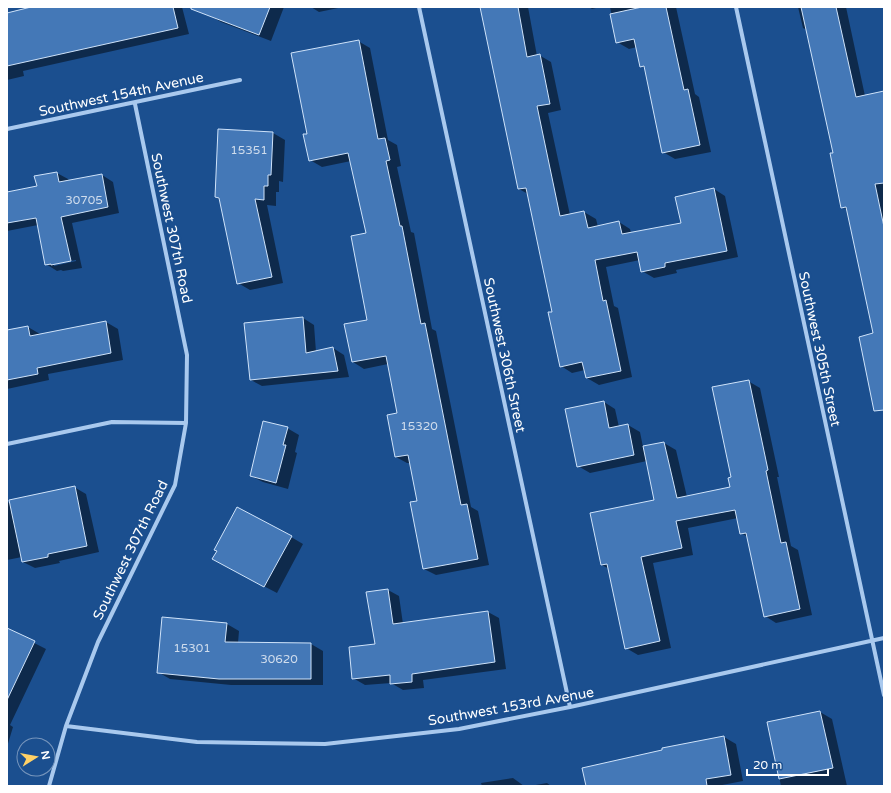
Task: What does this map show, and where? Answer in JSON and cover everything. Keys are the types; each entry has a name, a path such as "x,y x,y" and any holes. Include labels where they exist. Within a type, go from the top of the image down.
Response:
{"street":[{"name":"Southwest 306th Street","path":"419,7 570,708"},
{"name":"Southwest 305th Street","path":"736,7 884,695"},
{"name":"Southwest 154th Avenue","path":"7,129 135,104 240,80"},
{"name":"Southwest 307th Road","path":"49,786 66,726 98,642 175,485 186,423 187,355 135,104"},
{"path":"7,444 112,422 186,423"},
{"name":"Southwest 153rd Avenue","path":"66,726 198,742 325,744 459,729 570,708 884,638"}],"building":[{"path":"31,7 173,7 178,28 7,66 7,13"},
{"path":"191,7 270,7 259,35 191,9"},
{"path":"480,7 518,7 527,57 540,54 550,104 537,106 560,216 584,211 588,228 619,221 622,234 681,223 675,197 714,188 727,251 665,263 665,267 641,272 637,252 595,260 603,301 606,300 621,371 586,378 582,362 560,367 548,312 552,312 526,188 518,189"},
{"path":"642,7 666,7 684,90 688,89 700,145 662,153 644,66 640,67 634,39 616,43 610,14"},
{"path":"801,7 836,7 856,97 884,91 884,183 875,184 884,227 884,410 874,411 859,337 873,333 846,207 841,208 830,153 833,153"},
{"path":"359,40 378,139 385,138 390,160 386,161 400,226 402,226 421,324 425,323 461,505 467,504 478,559 423,569 410,502 417,501 408,455 395,457 387,415 397,413 386,356 352,362 344,324 367,320 351,236 366,233 348,153 309,161 303,134 307,134 291,53"},
{"path":"218,129 273,132 271,175 268,175 268,186 264,186 264,200 255,199 272,277 237,284 219,198 215,197"},
{"path":"57,172 59,182 102,174 108,207 61,217 71,261 45,265 36,218 7,223 7,192 37,186 34,176"},
{"path":"303,317 306,353 333,347 338,371 250,380 244,323"},
{"path":"106,321 111,353 37,368 38,374 7,380 7,330 28,326 30,336"},
{"path":"749,380 768,470 766,471 781,543 786,542 800,609 764,617 746,533 740,534 735,510 676,521 682,548 641,557 660,641 625,649 607,564 601,565 590,513 654,500 643,446 664,442 677,498 730,487 728,478 731,477 712,387"},
{"path":"604,401 609,428 628,424 634,455 577,467 565,409"},
{"path":"263,421 288,427 283,445 286,445 276,483 250,476"},
{"path":"75,486 87,546 48,554 48,557 22,562 9,500"},
{"path":"237,507 292,536 264,587 212,559 217,551 214,550"},
{"path":"388,589 393,624 488,611 495,662 412,674 412,682 390,684 390,675 352,679 349,647 375,644 366,592"},
{"path":"162,617 227,623 225,642 311,643 311,679 219,679 157,673"},
{"path":"7,628 35,641 7,700"},
{"path":"820,711 833,768 779,779 767,722"},
{"path":"724,736 731,775 706,779 707,786 586,786 582,768 662,750 662,748"}]}
